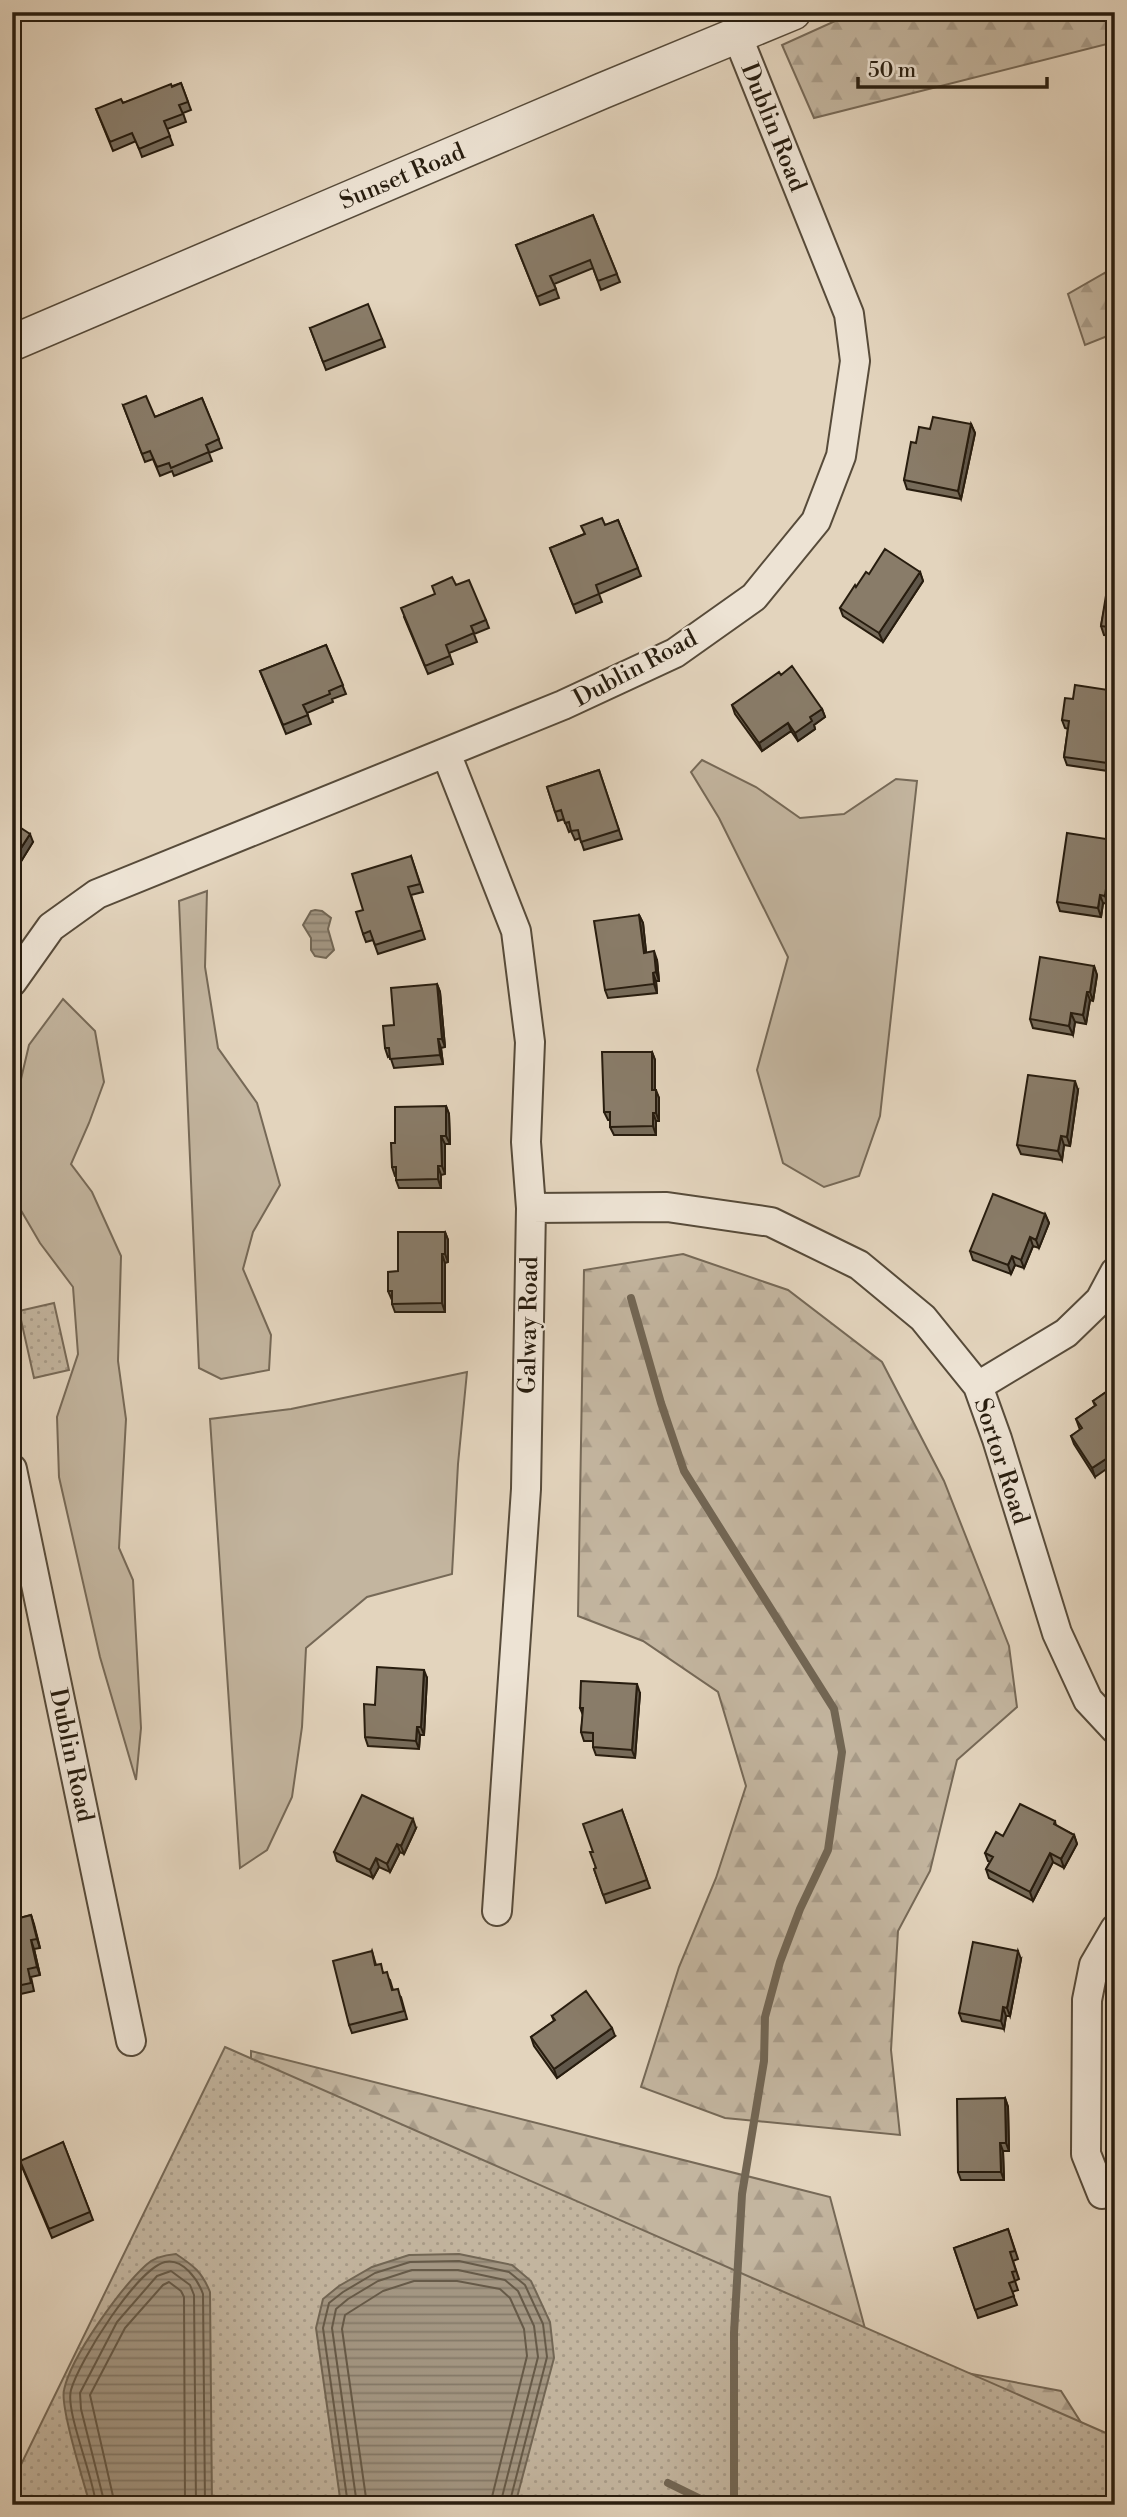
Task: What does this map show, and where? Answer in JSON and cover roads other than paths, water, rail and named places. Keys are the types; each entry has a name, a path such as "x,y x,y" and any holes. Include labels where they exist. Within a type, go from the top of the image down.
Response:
{"street":[{"name":"Sunset Road","path":"12,343 793,12"},
{"name":"Dublin Road","path":"12,982 51,927 97,894 563,705 675,653 754,597 816,521 841,456 855,361 849,314 737,35"},
{"name":"Galway Road","path":"446,753 516,931 530,1042 526,1142 531,1208 526,1489 497,1911"},
{"name":"Sortor Road","path":"531,1208 667,1207 771,1222 859,1265 922,1318 978,1386 1057,1633 1088,1700 1115,1729"},
{"path":"978,1386 1066,1333 1100,1300 1115,1272"},
{"name":"Dublin Road","path":"12,1469 131,2041"},
{"path":"1102,2194 1086,2154 1087,2000 1094,1965 1115,1929"}],"water":[{"path":"311,911 322,911 331,918 328,929 334,950 326,958 315,956 311,950 311,938 303,925"},
{"path":"176,2254 197,2270 210,2292 212,2505 90,2505 73,2446 64,2390 76,2359 111,2306 146,2265 153,2260"},
{"path":"459,2254 512,2265 531,2281 550,2322 554,2358 515,2505 341,2505 316,2328 323,2299 339,2286 372,2267 409,2255"}],"waterway":[{"path":"631,1298 684,1471 834,1709 842,1752 828,1850 800,1909 780,1962 765,2017 764,2061 742,2194 734,2333 734,2505"},
{"path":"668,2483 713,2505"}]}
